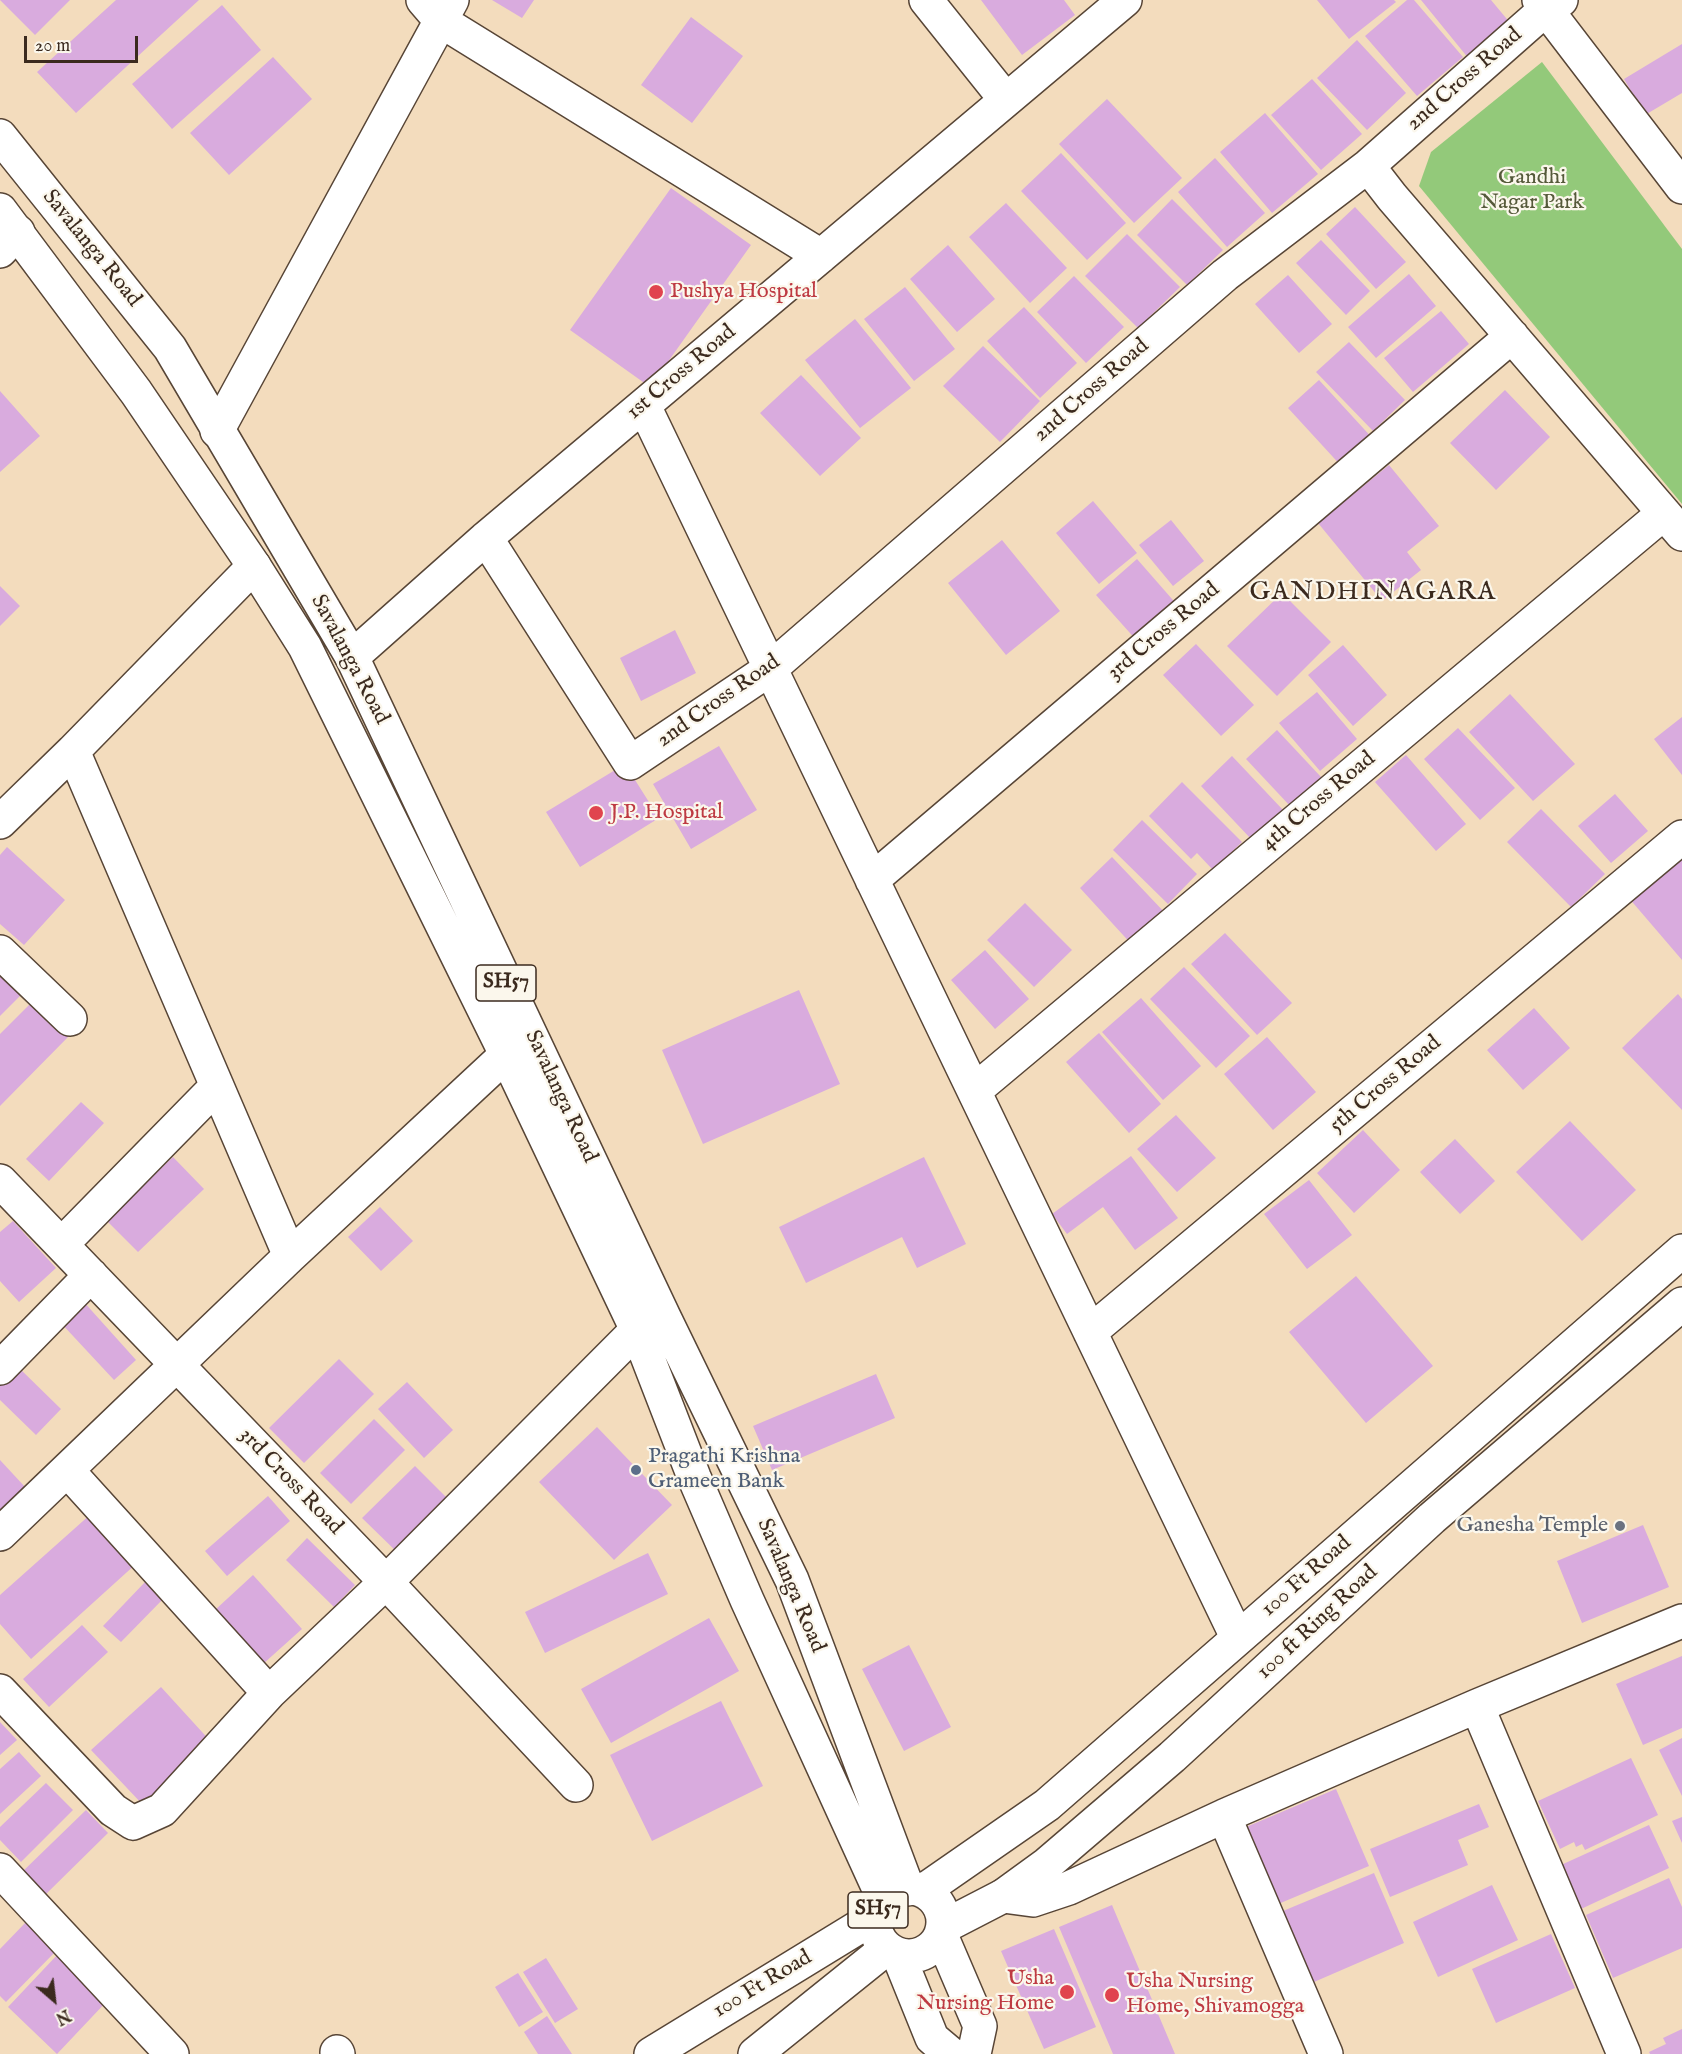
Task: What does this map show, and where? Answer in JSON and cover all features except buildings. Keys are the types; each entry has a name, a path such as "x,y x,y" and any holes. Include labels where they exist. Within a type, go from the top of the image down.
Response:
{"street":[{"path":"926,0 1006,100"},
{"name":"1st Cross Road","path":"352,657 486,538 1125,0"},
{"path":"1549,3 1682,187"},
{"name":"2nd Cross Road","path":"486,538 630,764 770,669 1226,275 1368,166 1549,3"},
{"path":"218,431 439,7 821,256"},
{"name":"Savalanga Road","path":"0,136 170,348 352,657 664,1317 792,1580 898,1899"},
{"path":"1368,166 1673,524"},
{"name":"Savalanga Road","path":"6,231 136,392 254,566 305,647 506,1055 637,1330 694,1477 747,1600 898,1899"},
{"name":"3rd Cross Road","path":"872,880 1512,336"},
{"path":"644,406 1237,1637"},
{"name":"4th Cross Road","path":"974,1091 1673,524"},
{"path":"0,822 73,751 254,566"},
{"path":"73,751 290,1256"},
{"name":"5th Cross Road","path":"1090,1332 1682,837"},
{"path":"0,951 70,1019"},
{"path":"0,1534 290,1256 506,1055 531,1035"},
{"path":"62,1244 217,1086"},
{"name":"3rd Cross Road","path":"0,1181 386,1582 576,1785"},
{"name":"100 Ft Road","path":"651,2054 1047,1805 1682,1251"},
{"path":"0,1368 91,1275"},
{"name":"100 ft Ring Road","path":"942,1931 1003,1896 1047,1864 1173,1756 1432,1518 1682,1304"},
{"path":"0,1691 113,1810 133,1823 162,1810 270,1693 386,1582 637,1330"},
{"path":"67,1470 270,1693"},
{"path":"747,1600 792,1580"},
{"path":"1003,1896 1034,1900 1069,1888 1224,1816 1477,1706 1682,1621"},
{"path":"1477,1706 1624,2054"},
{"path":"1224,1816 1326,2054"},
{"path":"0,1870 172,2054"},
{"name":"SH57","path":"940,2049 892,1951 877,1934 898,1899 937,1902 943,1918 942,1931 981,2045"},
{"name":"SH57","path":"892,1951 908,1957 928,1951 942,1931"},
{"path":"755,2054 892,1951"}],"green space":[{"name":"Gandhi Nagar Park","path":"1542,62 1682,249 1682,504 1419,186 1431,152"}],"place":[{"name":"Pushya Hospital","path":"656,292"},
{"name":"J.P. Hospital","path":"596,813"},
{"name":"Pragathi Krishna Grameen Bank","path":"636,1470"},
{"name":"Ganesha Temple","path":"1620,1526"},
{"name":"Usha Nursing Home","path":"1067,1992"},
{"name":"Usha Nursing Home, Shivamogga","path":"1112,1995"}],"district":[{"name":"GANDHINAGARA","path":"1373,594"}]}
